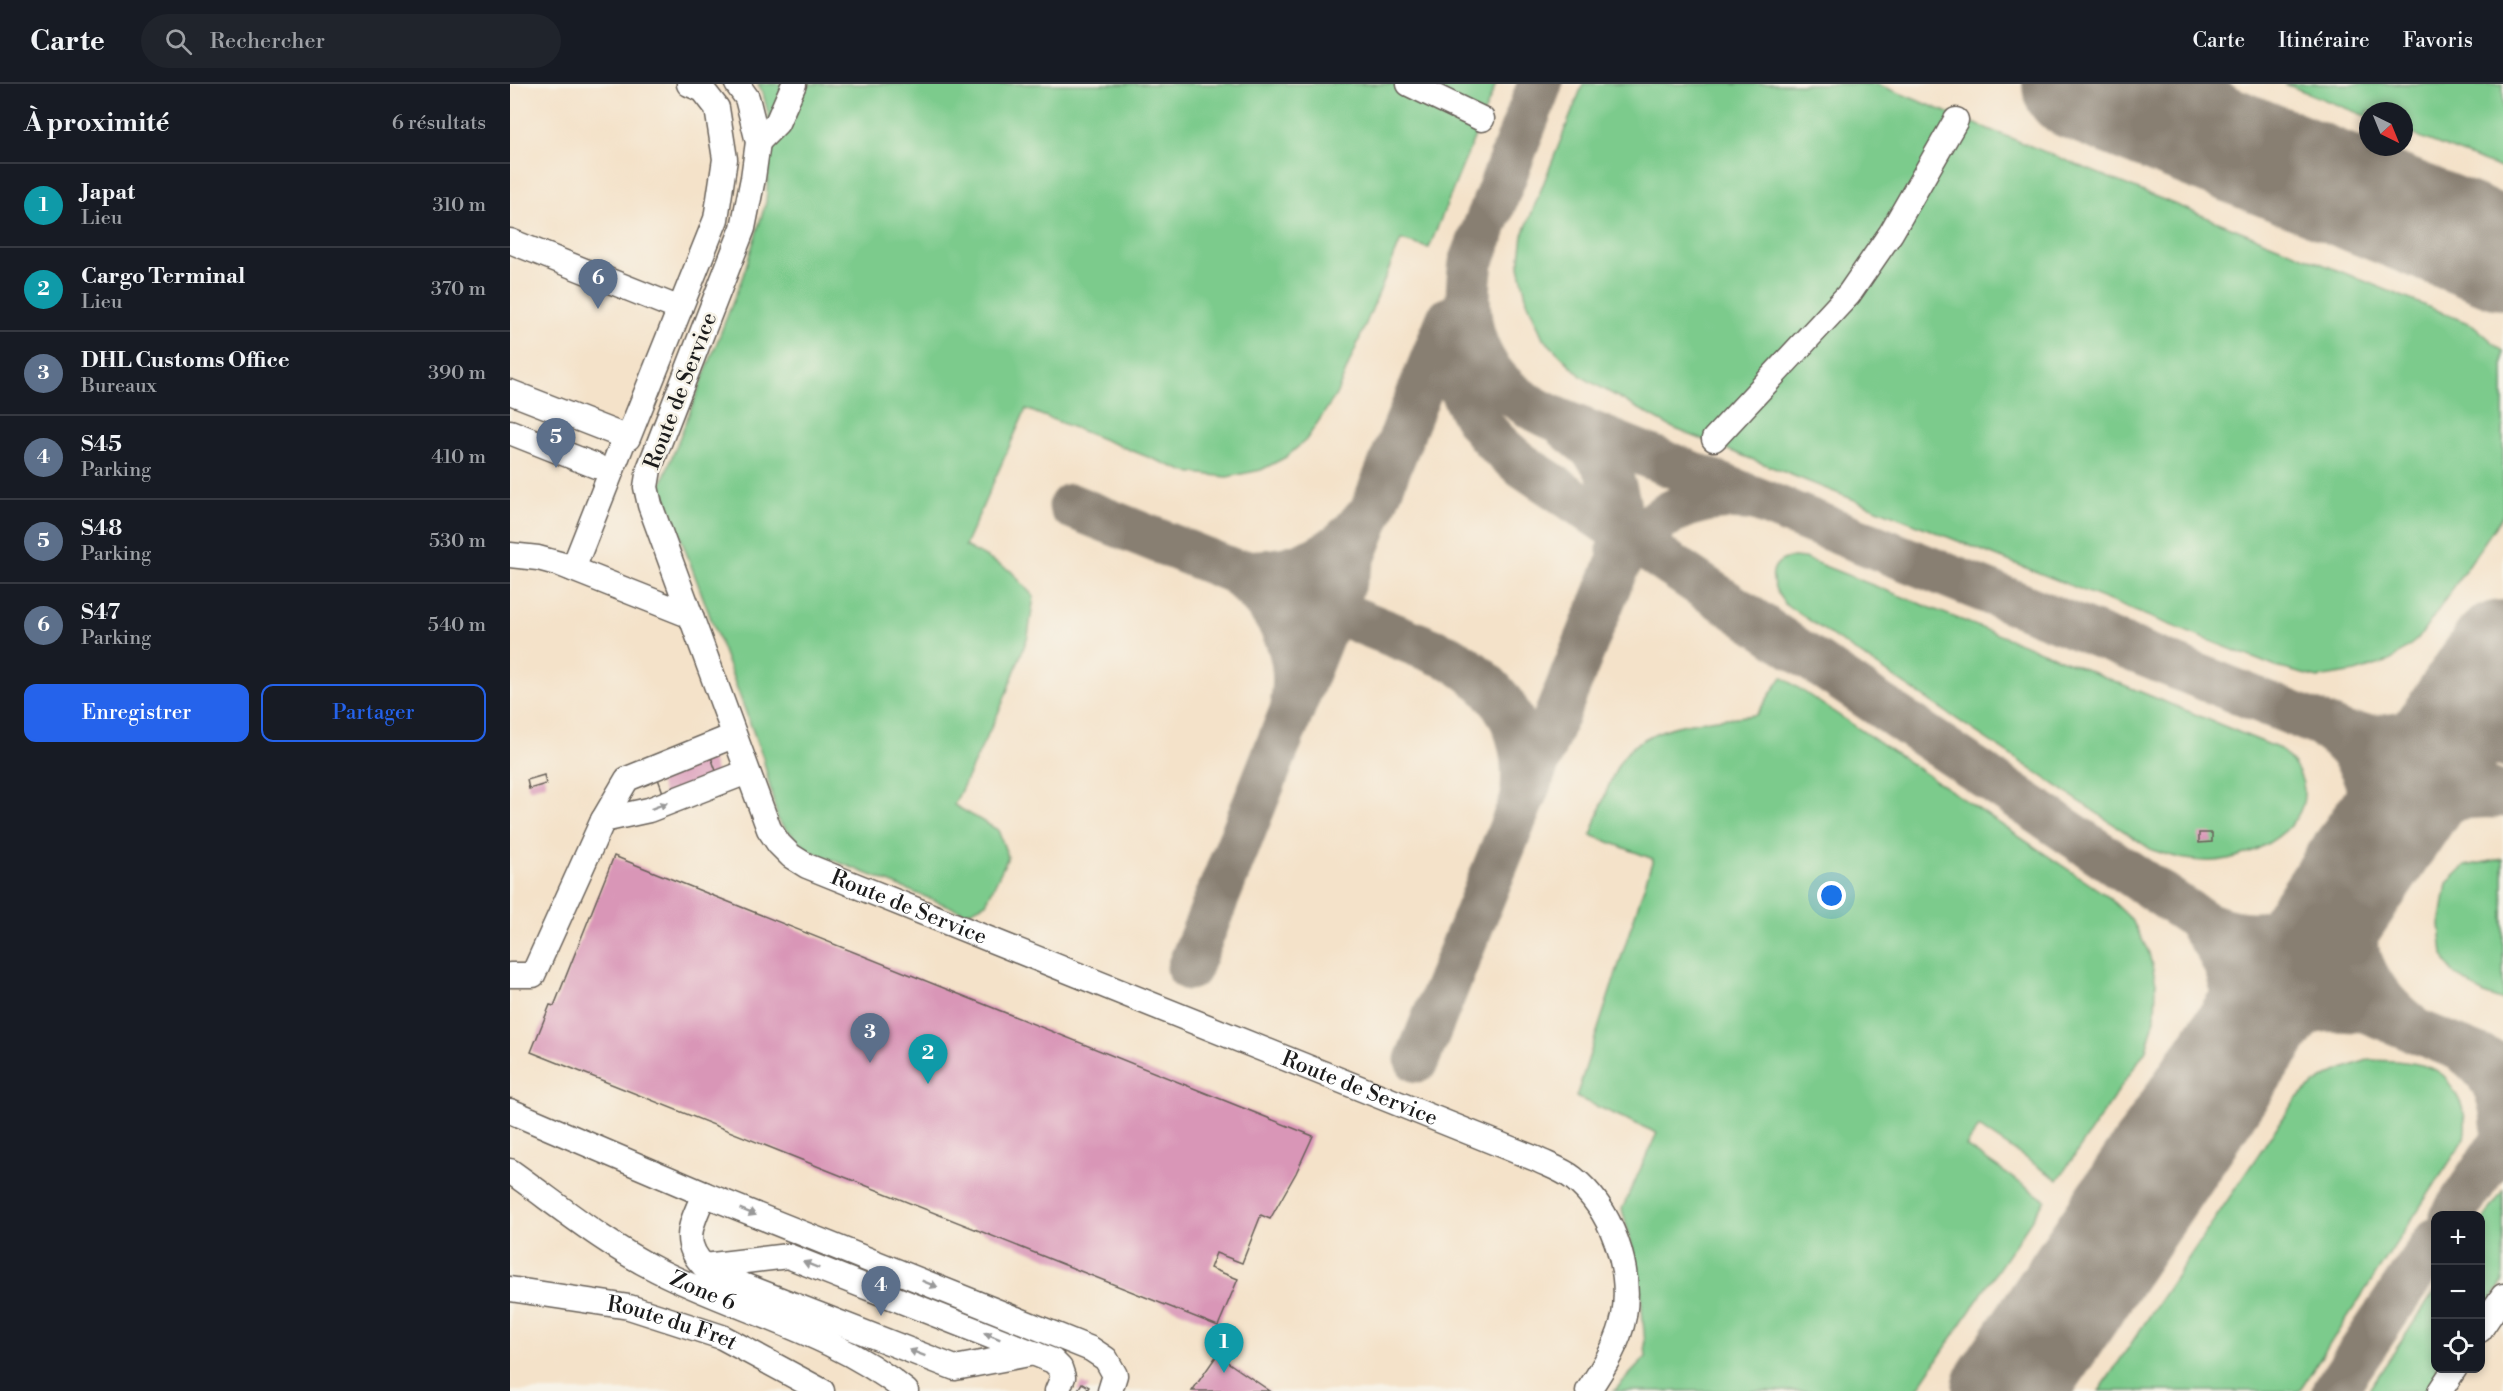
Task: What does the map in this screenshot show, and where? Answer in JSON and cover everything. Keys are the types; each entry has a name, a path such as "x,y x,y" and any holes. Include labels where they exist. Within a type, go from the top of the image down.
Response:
{"street":[{"path":"510,392 628,438 716,219 725,159 717,108 703,90 689,84"},
{"name":"Route de Service","path":"737,84 747,98 758,142 743,228 649,469 646,487 650,505 733,736 769,829 791,856 807,866 1536,1159 1573,1178 1599,1207 1614,1234 1622,1264 1625,1290 1624,1317 1612,1350 1588,1391"},
{"path":"758,142 777,123 794,84"},
{"path":"1409,84 1482,119"},
{"path":"1714,439 1849,294 1891,233 1956,120"},
{"path":"510,241 680,309"},
{"path":"510,432 596,466"},
{"path":"573,569 625,437"},
{"path":"510,555 538,558 573,569 691,616"},
{"path":"510,975 532,975 603,820 627,779 733,736"},
{"path":"603,820 649,810 747,772"},
{"path":"510,1111 705,1194 1091,1349 1106,1359 1115,1375 1110,1391"},
{"name":"Zone 6","path":"510,1171 616,1245 657,1270 828,1343 860,1359 906,1391"},
{"path":"705,1194 691,1227 689,1245 694,1257 712,1273 955,1368 1034,1353"},
{"path":"704,1266 788,1256 1053,1361 1060,1368 1063,1377 1057,1391"},
{"name":"Route du Fret","path":"510,1288 628,1307 722,1337 822,1391"},
{"path":"2485,1324 2503,1296"},
{"path":"2440,1391 2452,1373"}],"green space":[{"path":"758,84 1496,84 1429,248 1401,240 1336,395 1306,440 1286,457 1261,470 1227,477 1186,472 1026,409 965,546 1011,571 1034,597 1028,636 1001,707 954,805 998,830 1008,857 986,903 966,913 808,850 778,821 763,758 661,485 743,276 766,202 772,130 763,93"},
{"path":"1583,84 1877,84 2473,325 2503,351 2503,515 2419,638 2390,661 2355,672 2318,678 2276,667 1673,428 1582,377 1543,338 1527,301 1519,266 1523,235"},
{"path":"2285,84 2503,84 2503,169 2413,134 2413,102 2359,102 2359,113"},
{"path":"1804,558 2053,656 2280,749 2296,768 2303,786 2303,803 2296,818 2284,832 2268,843 2249,853 2228,859 2189,860 2152,850 1785,604 1773,582 1774,569 1784,559"},
{"path":"1782,677 2106,895 2132,920 2149,953 2156,983 2155,1019 2146,1050 2058,1180 1979,1127 1966,1146 2045,1200 1916,1391 1614,1391 1646,1357 1639,1273 1622,1209 1657,1133 1576,1097 1653,859 1591,835 1612,778 1620,762 1631,748 1663,730 1701,721 1756,715"},
{"path":"2503,859 2503,1001 2484,994 2452,972 2443,955 2440,925 2447,883 2465,866"},
{"path":"2368,1060 2418,1064 2444,1076 2463,1109 2464,1140 2299,1391 2099,1391 2295,1100 2329,1076"},
{"path":"2503,1190 2503,1282 2485,1309 2485,1265 2485,1217"},
{"path":"2431,1297 2431,1373 2442,1373 2430,1391 2368,1391"}],"building":[{"path":"711,757 719,779 665,798 657,776"},
{"path":"544,775 546,784 529,789 527,780"},
{"path":"2199,833 2212,833 2212,842 2199,843"},
{"path":"614,856 1313,1136 1296,1173 1270,1219 1261,1215 1242,1263 1216,1253 1210,1268 1238,1279 1218,1326 531,1052 550,1005 554,1006"},
{"path":"1217,1355 1270,1391 1192,1391"},
{"path":"1082,1383 1089,1387 1086,1391 1077,1391"}],"taxiway":[{"path":"1540,84 1471,263 1468,291 1469,316 1474,339 1495,377 1512,394 1533,408 1558,420 2336,731 2503,795"},
{"path":"1454,317 1452,340 1454,361 1458,382 1466,401 1490,435 1522,465 2265,964 2327,995 2503,1066"},
{"path":"1189,968 1448,320"},
{"path":"1567,428 1601,459 1613,483 1619,510 1619,550"},
{"path":"1417,1060 1616,568 1641,536 1670,513 1706,500 1746,498"},
{"path":"1071,506 1451,658 1485,683 1508,712 1521,747 1523,789"},
{"path":"1244,572 1279,570 1311,561 1340,544 1364,519"},
{"path":"1242,578 1266,603 1284,632 1293,664 1295,681 1293,699"},
{"path":"2359,736 2382,737 2422,729 2454,709 2484,681 2498,664"},
{"path":"2503,668 2497,706 2503,745"},
{"path":"2328,730 2343,742 2355,757 2364,773 2369,790 2372,808 2371,827 2361,863"},
{"path":"2367,860 2394,830 2422,810 2454,799 2494,796"},
{"path":"2384,832 2362,873 2355,895 2354,937 2367,975 2378,993 2408,1024"},
{"path":"2212,926 2252,934 2289,927 2322,909 2351,882"},
{"path":"2202,927 2225,964 2234,1002 2230,1041 2216,1082"},
{"path":"2224,1070 2252,1041 2281,1022 2315,1011 2355,1010"},
{"path":"2462,1050 2487,1073 2497,1091 2503,1124"},
{"path":"2455,1211 2503,1140"},
{"path":"2334,1391 2431,1247"}],"runway":[{"path":"2078,84 2503,254"},
{"path":"2008,1391 2503,656"}],"place":[{"name":"S47","path":"598,309"},
{"name":"S48","path":"556,468"},
{"name":"DHL Customs Office","path":"870,1063"},
{"name":"Cargo Terminal","path":"928,1084"},
{"name":"S45","path":"881,1316"},
{"name":"Japat","path":"1224,1373"}]}
